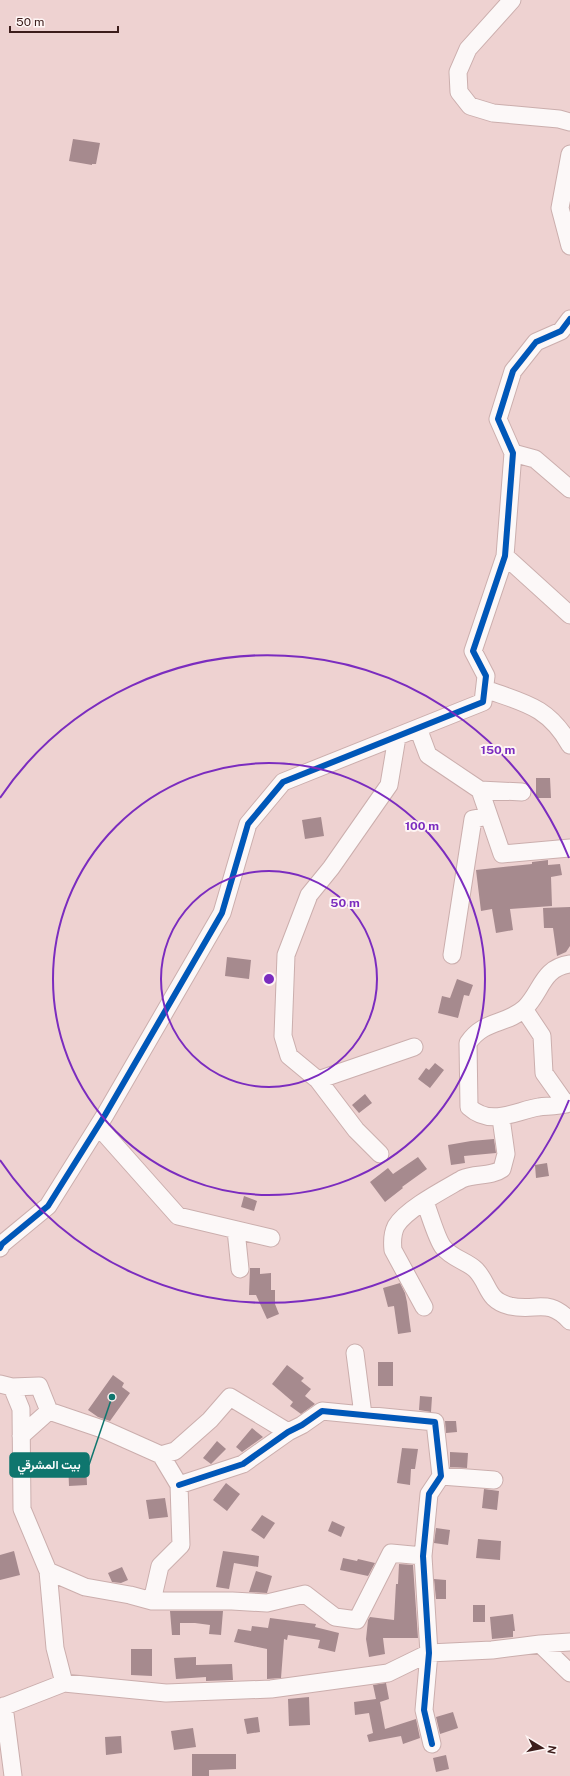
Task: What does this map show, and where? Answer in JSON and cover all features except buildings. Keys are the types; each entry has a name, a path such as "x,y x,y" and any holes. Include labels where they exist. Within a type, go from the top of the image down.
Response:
{"street":[{"path":"512,0 468,49 458,72 459,92 470,106 485,111 559,119 570,122"},
{"path":"570,154 560,208 570,246"},
{"path":"0,1248 2,1244 48,1206 98,1126 222,913 248,824 283,782 483,702 486,676 473,651 504,556 514,453 498,418 514,371 536,342 561,331 570,319"},
{"path":"514,453 535,459 570,489"},
{"path":"504,556 570,615"},
{"path":"484,689 534,707 553,721 570,745"},
{"path":"418,728 428,755 480,790 522,792"},
{"path":"380,1154 356,1130 318,1080 290,1056 283,1036 286,955 309,895 331,868 389,785 396,737"},
{"path":"480,790 502,854 570,848"},
{"path":"452,955 473,819 489,816"},
{"path":"568,1103 538,1107 501,1118 474,1113 468,1107 468,1043 478,1031 488,1025 508,1018 524,1009 550,972 558,966 570,964"},
{"path":"524,1009 542,1036 544,1073 568,1103"},
{"path":"318,1080 414,1048"},
{"path":"424,1307 393,1250 392,1241 396,1225 403,1216 462,1179 472,1175 496,1173 502,1169 506,1154 501,1118"},
{"path":"98,1126 178,1216 271,1238"},
{"path":"425,1202 443,1247 460,1261 475,1269 491,1296 500,1302 511,1306 552,1307 570,1321"},
{"path":"236,1230 240,1269"},
{"path":"355,1353 363,1415"},
{"path":"6,1386 39,1386 49,1411 105,1430 161,1455 179,1485 181,1545 160,1566 152,1601"},
{"path":"6,1386 21,1409 22,1509 48,1571 56,1648 64,1683"},
{"path":"161,1455 175,1451 210,1420 230,1397 288,1432"},
{"path":"179,1485 243,1464 322,1410 435,1422 441,1476 429,1494 423,1556 429,1653 424,1710 432,1744"},
{"path":"21,1436 49,1411"},
{"path":"441,1476 494,1480"},
{"path":"48,1571 85,1587 130,1595 152,1601 232,1601 267,1603 305,1594 335,1617 357,1620 391,1554 423,1556"},
{"path":"13,1776 2,1707 64,1683 166,1693 271,1690 388,1672 429,1653 492,1650 570,1642"},
{"path":"540,1644 570,1673"}],"cycle path":[{"path":"0,1248 2,1244 48,1206 105,1115 222,913 248,824 283,782 483,702 486,676 473,651 505,556 513,453 498,419 513,371 536,342 561,331 570,319"},
{"path":"179,1485 243,1464 288,1432 302,1425 322,1411 435,1422 441,1476 429,1494 423,1556 429,1653 424,1710 432,1744"}],"place":[{"name":"بيت المشرقي","path":"112,1397"}]}
